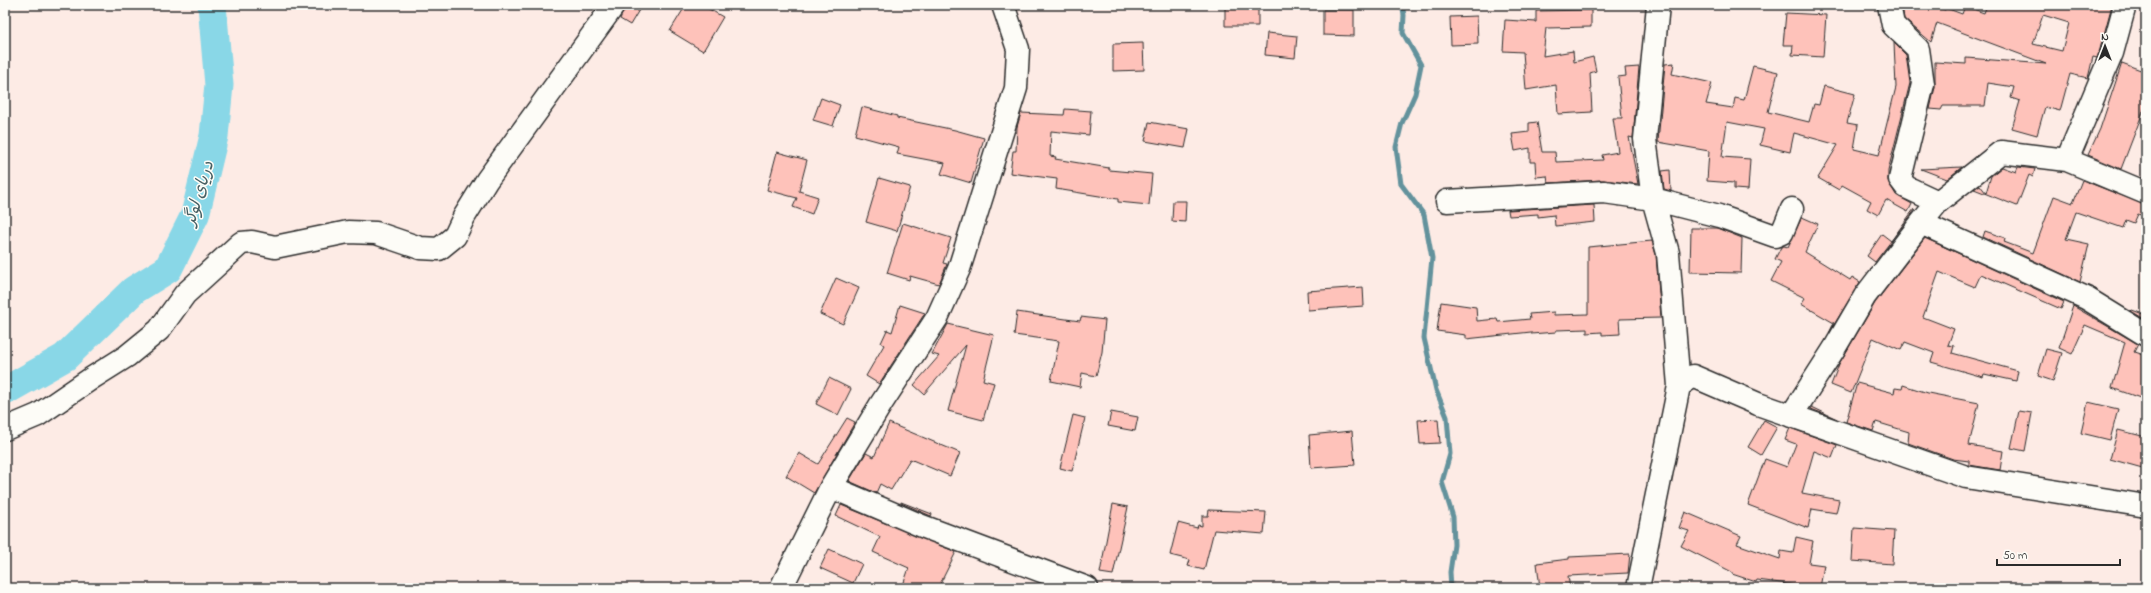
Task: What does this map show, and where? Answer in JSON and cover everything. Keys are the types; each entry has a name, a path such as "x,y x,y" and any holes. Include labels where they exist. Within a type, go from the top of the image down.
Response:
{"street":[{"path":"5,429 38,415 92,378 128,356 160,330 185,294 241,243 252,242 275,246 348,232 376,233 420,248 439,249 455,236 487,180 614,5"},
{"path":"781,588 831,487 881,404 936,318 959,269 1016,88 1018,49 1003,5"},
{"path":"1638,588 1679,386 1668,253 1653,199 1645,139 1658,5"},
{"path":"1889,5 1893,25 1918,49 1923,84 1900,179 1906,187 1938,202"},
{"path":"2067,160 2112,53 2125,5"},
{"path":"1791,416 1834,349 1864,296 1921,223 1938,202 2001,152 2067,160 2146,193"},
{"path":"1446,201 1580,192 1604,192 1653,199 1718,216 1775,236 1782,233 1792,210"},
{"path":"1921,223 2086,298 2146,335"},
{"path":"1679,386 1693,376 1758,404 1966,477 2146,506"},
{"path":"831,487 922,526 1087,588"}],"building":[{"path":"626,5 642,5 630,25 620,19"},
{"path":"686,5 702,5 723,17 703,51 670,31"},
{"path":"1225,5 1258,5 1258,26 1225,26"},
{"path":"1902,5 1929,5 1945,10 1946,8 1962,14 1965,6 1984,13 1987,5 2112,5 2100,49 2097,58 2093,57 2088,78 2070,74 2060,111 2045,107 2037,135 2012,128 2020,101 2011,98 2014,87 1988,83 1985,106 1943,106 1941,110 1930,109 1935,87 1935,62 1966,64 1966,58 2046,64 1937,23 1931,42 1904,19","holes":["2043,15 2069,23 2062,51 2033,44"]},
{"path":"1323,10 1354,10 1354,36 1323,35"},
{"path":"1591,10 1591,27 1546,28 1543,56 1573,51 1574,62 1593,57 1596,71 1590,73 1592,112 1558,114 1556,85 1526,90 1523,52 1503,51 1505,20 1536,22 1536,11"},
{"path":"1786,13 1826,15 1823,57 1792,55 1793,45 1783,45"},
{"path":"1477,16 1478,44 1451,45 1450,17"},
{"path":"1267,33 1297,36 1295,58 1265,55"},
{"path":"1143,43 1144,70 1113,71 1113,44"},
{"path":"1894,43 1906,55 1910,83 1888,171 1888,181 1896,195 1912,204 1908,212 1886,200 1878,215 1867,209 1871,201 1842,185 1839,190 1818,178 1838,145 1794,133 1790,152 1760,145 1764,129 1727,122 1722,157 1750,159 1748,190 1734,189 1734,183 1707,181 1709,151 1658,142 1665,64 1674,63 1672,74 1712,83 1706,104 1733,108 1735,98 1744,100 1753,66 1778,72 1768,112 1809,122 1814,104 1819,105 1824,86 1855,94 1847,123 1858,125 1854,149 1879,155 1896,87"},
{"path":"2122,63 2146,72 2146,104 2121,169 2088,155 2100,129"},
{"path":"1639,67 1633,138 1629,137 1638,184 1603,180 1548,183 1547,176 1536,177 1535,162 1530,162 1530,148 1515,151 1512,134 1529,132 1529,123 1537,122 1542,152 1555,152 1556,162 1603,160 1602,155 1618,152 1613,118 1622,118 1618,77 1626,76 1625,68"},
{"path":"821,98 840,105 833,126 813,120"},
{"path":"862,107 897,116 897,118 955,130 984,138 971,183 941,174 945,163 897,154 899,147 855,135"},
{"path":"1065,109 1091,111 1089,135 1051,131 1050,156 1056,157 1055,159 1109,168 1109,170 1152,174 1149,205 1118,202 1118,199 1056,189 1057,179 1010,173 1013,151 1016,151 1017,127 1021,113 1064,115"},
{"path":"1149,122 1189,129 1185,148 1145,141"},
{"path":"777,152 807,160 799,191 818,197 812,214 793,207 797,198 767,190"},
{"path":"1962,167 1947,179 1921,169"},
{"path":"2002,167 2016,172 2018,167 2035,169 2033,177 2029,175 2017,206 1974,189 1980,185 1986,193 1991,176"},
{"path":"1670,170 1671,191 1664,189 1662,171"},
{"path":"879,178 910,187 897,231 866,222"},
{"path":"2082,180 2146,205 2146,217 2138,214 2134,223 2126,220 2123,228 2076,212 2066,239 2089,244 2080,282 1983,237 1985,231 2005,238 2004,242 2033,253 2054,196 2073,203"},
{"path":"1173,201 1186,201 1185,222 1172,221"},
{"path":"1594,205 1595,222 1555,226 1554,215 1538,217 1538,214 1509,216 1508,210"},
{"path":"1914,209 1915,210 1875,262 1867,256 1882,234 1891,241"},
{"path":"1802,217 1818,224 1805,252 1850,280 1852,277 1860,282 1829,333 1834,323 1801,304 1805,298 1771,281 1781,262 1775,259 1781,247 1788,247"},
{"path":"903,223 951,238 943,263 947,264 939,284 910,276 909,280 887,273"},
{"path":"1691,228 1717,228 1742,238 1741,273 1690,272"},
{"path":"1925,238 2064,302 2061,309 1981,274 1975,287 1939,272 1923,317 1954,329 1948,345 1954,346 1952,353 2018,371 2016,381 1984,374 1983,377 1931,362 1934,353 1905,342 1901,350 1873,338 1851,393 1831,385 1839,364 1875,303"},
{"path":"1652,241 1656,255 1661,318 1619,319 1620,334 1602,335 1602,332 1587,333 1587,329 1556,330 1556,332 1531,334 1531,332 1466,339 1466,335 1437,331 1441,302 1476,307 1477,321 1497,319 1498,322 1530,319 1529,314 1554,312 1554,315 1588,314 1588,247"},
{"path":"836,278 859,288 843,324 820,314"},
{"path":"1363,287 1364,306 1308,310 1307,291"},
{"path":"900,305 925,313 879,384 866,376 884,345 881,343 887,330 892,332"},
{"path":"2073,306 2138,344 2134,352 2146,356 2146,400 2112,388 2125,342 2085,325 2072,354 2059,348"},
{"path":"2132,310 2146,315 2146,320 2131,311"},
{"path":"1017,312 1080,321 1081,317 1105,320 1102,352 1096,376 1082,373 1080,387 1051,381 1059,341 1014,335"},
{"path":"948,324 994,335 983,380 994,383 983,420 948,411 966,345 924,394 914,385 939,356 932,354"},
{"path":"2046,349 2062,353 2053,381 2038,376"},
{"path":"829,378 851,389 838,415 816,404"},
{"path":"1857,383 1894,393 1895,388 1902,389 1903,385 1928,393 1979,403 1969,445 2003,451 2000,470 1969,465 1969,461 1953,459 1908,443 1909,432 1876,422 1873,431 1846,422"},
{"path":"2088,402 2118,409 2110,440 2081,433"},
{"path":"1812,407 1837,419 1811,409"},
{"path":"2019,411 2032,413 2025,451 2011,448"},
{"path":"1111,412 1138,417 1135,431 1108,426"},
{"path":"1073,415 1085,418 1072,471 1060,468"},
{"path":"847,418 855,422 814,493 786,476 799,453 818,464"},
{"path":"1438,419 1440,443 1420,444 1418,420"},
{"path":"1764,420 1777,427 1761,455 1748,447"},
{"path":"889,423 960,453 950,476 910,459 891,490 880,484 876,493 849,481 866,453 874,457"},
{"path":"1790,428 1837,445 1832,458 1814,451 1802,493 1839,500 1836,513 1812,509 1808,528 1748,505 1765,459 1787,467 1796,444 1785,440"},
{"path":"2118,430 2146,437 2146,469 2110,459"},
{"path":"1352,431 1355,465 1311,468 1309,435"},
{"path":"901,502 932,514 931,516"},
{"path":"1113,504 1128,507 1113,575 1100,573"},
{"path":"841,505 956,552 938,588 902,588 909,568 873,552 880,537 836,516"},
{"path":"1209,510 1266,512 1264,534 1214,530 1204,570 1188,566 1190,560 1170,555 1178,523 1197,528 1198,525 1202,526 1202,516 1208,516"},
{"path":"1685,512 1741,536 1737,544 1780,559 1781,551 1793,553 1796,537 1813,541 1809,563 1824,565 1820,588 1757,580 1756,582 1732,574 1732,572 1681,546 1689,531 1679,528"},
{"path":"1854,528 1894,531 1892,564 1852,561"},
{"path":"829,549 862,564 853,583 820,568"},
{"path":"1630,554 1628,573 1568,576 1570,588 1540,588 1537,563 1569,559 1569,557"}],"waterway":[{"name":"دریای لوگر","path":"5,391 65,357 134,290 168,269 195,215 214,136 219,85 212,5"},
{"path":"1402,5 1404,15 1403,33 1421,65 1415,94 1402,123 1396,147 1401,184 1424,215 1432,258 1424,338 1436,390 1447,417 1450,454 1442,482 1453,517 1454,545 1450,572 1451,588"}]}
